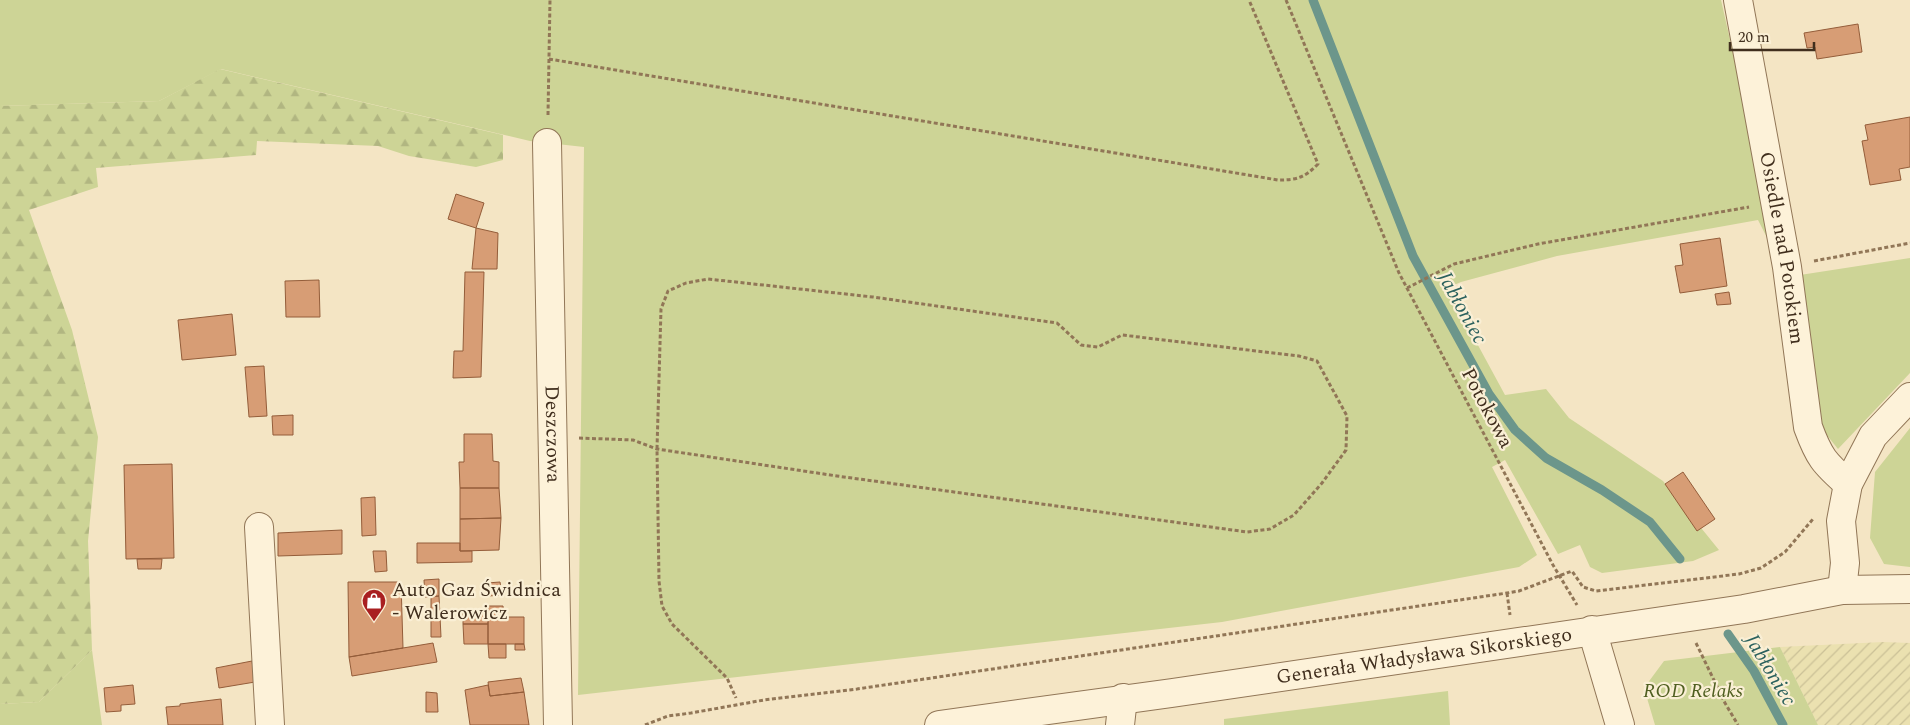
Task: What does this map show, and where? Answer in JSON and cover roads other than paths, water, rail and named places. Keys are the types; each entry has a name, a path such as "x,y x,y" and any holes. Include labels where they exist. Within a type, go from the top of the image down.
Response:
{"street":[{"name":"Osiedle nad Potokiem","path":"1738,0 1786,267 1808,427 1816,451 1828,466 1848,484"},
{"name":"Deszczowa","path":"547,143 558,725"},
{"path":"1842,590 1845,563 1842,521 1848,484 1873,436 1910,397"},
{"path":"259,527 270,725"},
{"name":"Generała Władysława Sikorskiego","path":"939,725 1123,698 1182,692 1744,609 1842,590 1910,589"},
{"path":"1592,630 1620,725"},
{"path":"1120,725 1123,698"}],"waterway":[{"name":"Jabłoniec","path":"1313,0 1413,256 1489,394 1515,430 1546,458 1602,490 1650,522 1680,559"},
{"name":"Jabłoniec","path":"1728,634 1754,671 1783,725"}],"place":[{"name":"Auto Gaz Świdnica - Walerowicz","path":"374,622"}],"park label":[{"name":"ROD Relaks","path":"1693,691"}]}
